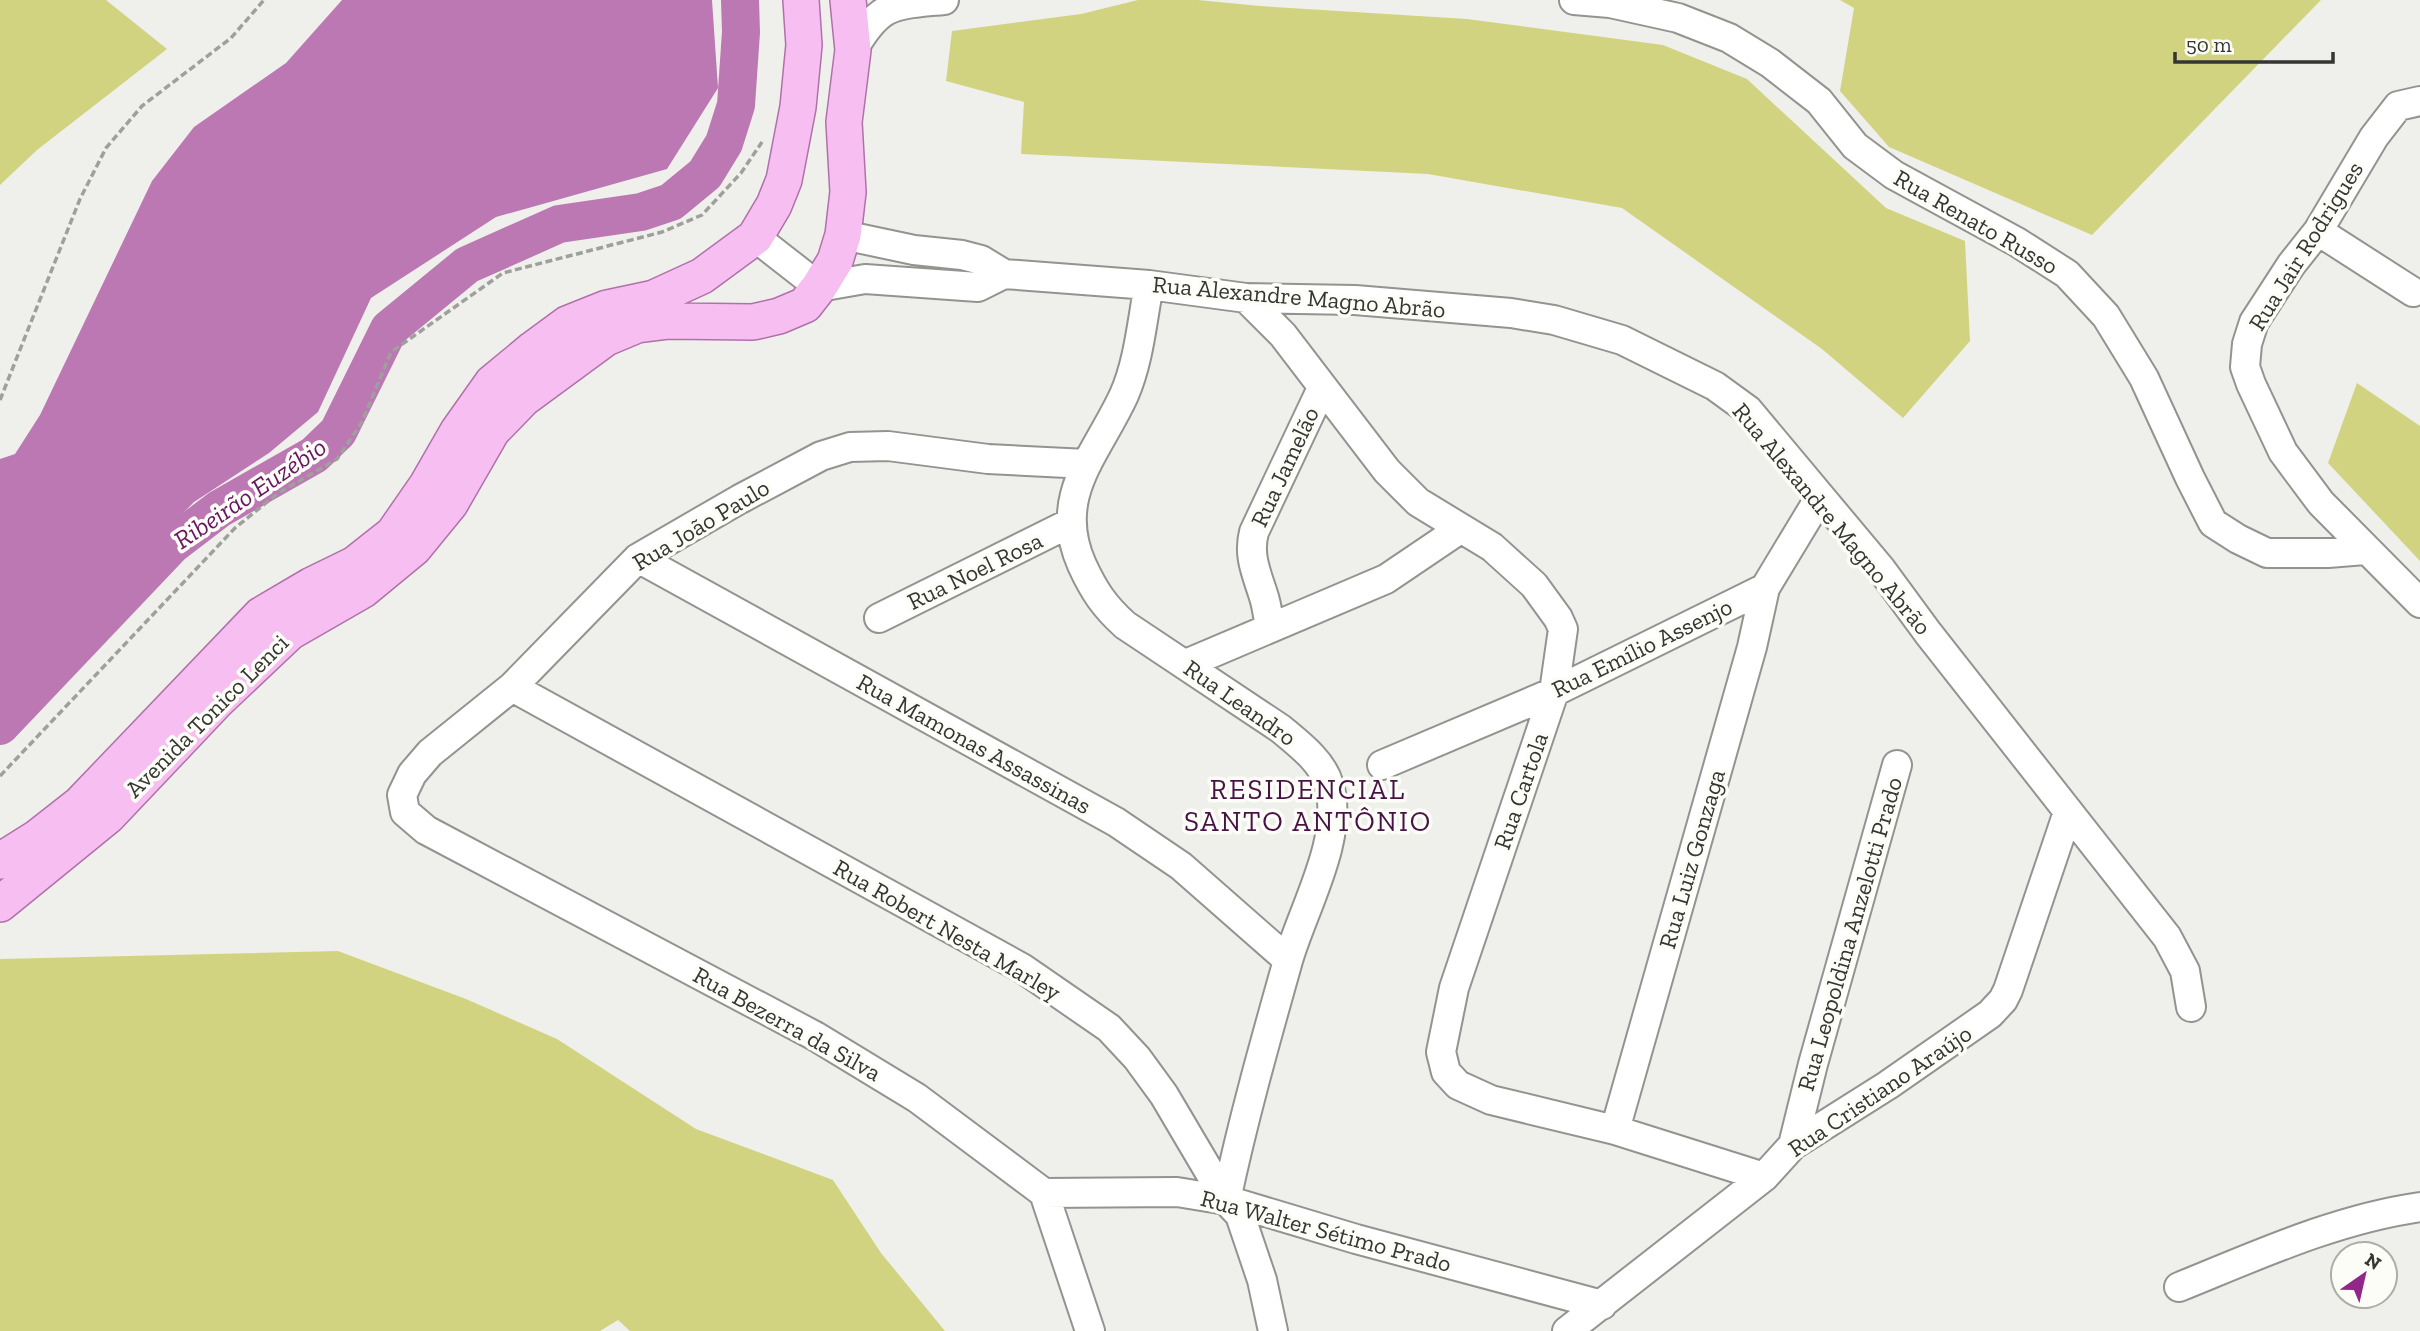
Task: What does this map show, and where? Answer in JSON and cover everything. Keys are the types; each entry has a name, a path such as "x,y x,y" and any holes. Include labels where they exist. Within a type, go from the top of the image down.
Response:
{"main road":[{"name":"Avenida Tonico Lenci","path":"844,122 853,50 848,0"},
{"name":"Avenida Tonico Lenci","path":"0,861 80,804 261,615 355,564 393,534 427,485 458,431 492,383 533,349 567,324 607,308 654,298 702,276 755,236 774,205 784,180 798,107 804,15 817,9 831,10 835,16 840,43 848,192 843,235 835,261 805,305 779,316 753,322 669,321 637,325 606,338 523,399 492,431 450,504 414,548 363,590 290,632 217,701 107,816 0,904"}],"street":[{"path":"853,50 867,26 882,11 906,4 944,0"},
{"name":"Rua Renato Russo","path":"1574,0 1610,3 1678,18 1729,38 1770,62 1819,101 1855,146 1894,175 2017,242 2067,275 2106,316 2144,378 2213,523 2267,553 2365,550"},
{"name":"Rua Jair Rodrigues","path":"2420,101 2398,106 2374,137 2318,231 2291,265 2254,322 2247,344 2245,367 2283,452 2321,503 2420,603"},
{"path":"2318,231 2413,292"},
{"path":"843,235 914,250 981,260 1004,274"},
{"path":"755,236 819,287 865,279 978,288 1004,274"},
{"path":"914,250 915,282"},
{"name":"Rua Alexandre Magno Abrão","path":"1004,274 1149,285 1246,298 1354,300 1511,313 1554,320 1622,340 1715,386 1748,411 1881,569 2167,937 2185,971 2191,1007"},
{"name":"Rua Leandro","path":"1149,285 1124,395 1087,464 1071,507 1070,523 1076,551 1088,579 1105,607 1125,625 1281,729 1304,749 1322,771 1329,785 1332,813 1327,852 1288,960 1247,1109 1226,1200"},
{"name":"Rua Cartola","path":"1246,298 1283,335 1387,471 1418,502 1492,547 1534,585 1563,629 1554,692 1454,988 1441,1052 1446,1072 1458,1085 1476,1094 1615,1130 1764,1177"},
{"name":"Rua Jamelão","path":"1270,628 1250,546 1254,532 1322,388"},
{"name":"Rua João Paulo","path":"402,794 412,775 430,753 512,687 638,558 821,456 850,447 888,446 988,458 1087,464"},
{"path":"1765,588 1820,497"},
{"name":"Rua Noel Rosa","path":"879,618 1070,523"},
{"path":"1186,664 1386,579 1460,529"},
{"name":"Rua Mamonas Assassinas","path":"638,558 1116,822 1181,866 1288,960"},
{"name":"Rua Emílio Assenjo","path":"1381,765 1554,692 1765,588"},
{"name":"Rua Luiz Gonzaga","path":"1615,1130 1752,648 1765,588"},
{"name":"Rua Robert Nesta Marley","path":"512,687 1022,968 1109,1028 1137,1058 1164,1095 1226,1200 1240,1214 1262,1280 1273,1331"},
{"name":"Rua Leopoldina Anzelotti Prado","path":"1793,1145 1812,1064 1898,765"},
{"name":"Rua Bezerra da Silva","path":"402,794 405,812 426,830 815,1036 917,1098 1044,1193"},
{"name":"Rua Cristiano Araújo","path":"1567,1331 1764,1177 1793,1145 1980,1022 2003,1000 2021,955 2068,812"},
{"name":"Rua Walter Sétimo Prado","path":"1044,1193 1177,1192 1226,1200 1356,1239 1602,1305"},
{"path":"1044,1193 1090,1331"},
{"path":"2179,1287 2307,1236 2359,1219 2420,1207"}],"path":[{"path":"0,400 80,200 106,148 142,106 231,38 264,0"},
{"path":"0,776 235,528 277,494 337,459 362,422 391,352 503,273 662,232 702,215 741,173 762,141"}],"green space":[{"path":"0,0 106,0 167,49 37,150 0,185"},
{"path":"1138,0 1198,0 1467,19 1663,45 1747,79 1886,208 1965,241 1970,341 1903,418 1822,349 1622,208 1428,174 1021,154 1024,102 946,81 952,31 1081,14"},
{"path":"1840,0 2321,0 2092,235 1889,147 1840,91 1854,8"},
{"path":"2357,383 2420,426 2420,561 2328,463"},
{"path":"338,951 466,999 557,1039 696,1129 833,1180 881,1253 945,1331 630,1331 618,1320 600,1331 0,1331 0,959"}],"shaded area":[{"path":"342,0 712,0 718,88 667,169 496,217 371,298 318,412 269,453 194,502 0,699 0,459 15,454 40,415 152,181 194,127 286,63"}],"waterway":[{"name":"Ribeirão Euzébio","path":"0,726 172,545 219,509 314,455 338,432 389,329 467,265 559,224 641,212 671,202 705,174 724,143 736,105 741,32 740,0"}],"district":[{"name":"RESIDENCIAL SANTO ANTÔNIO","path":"1308,805"}]}
